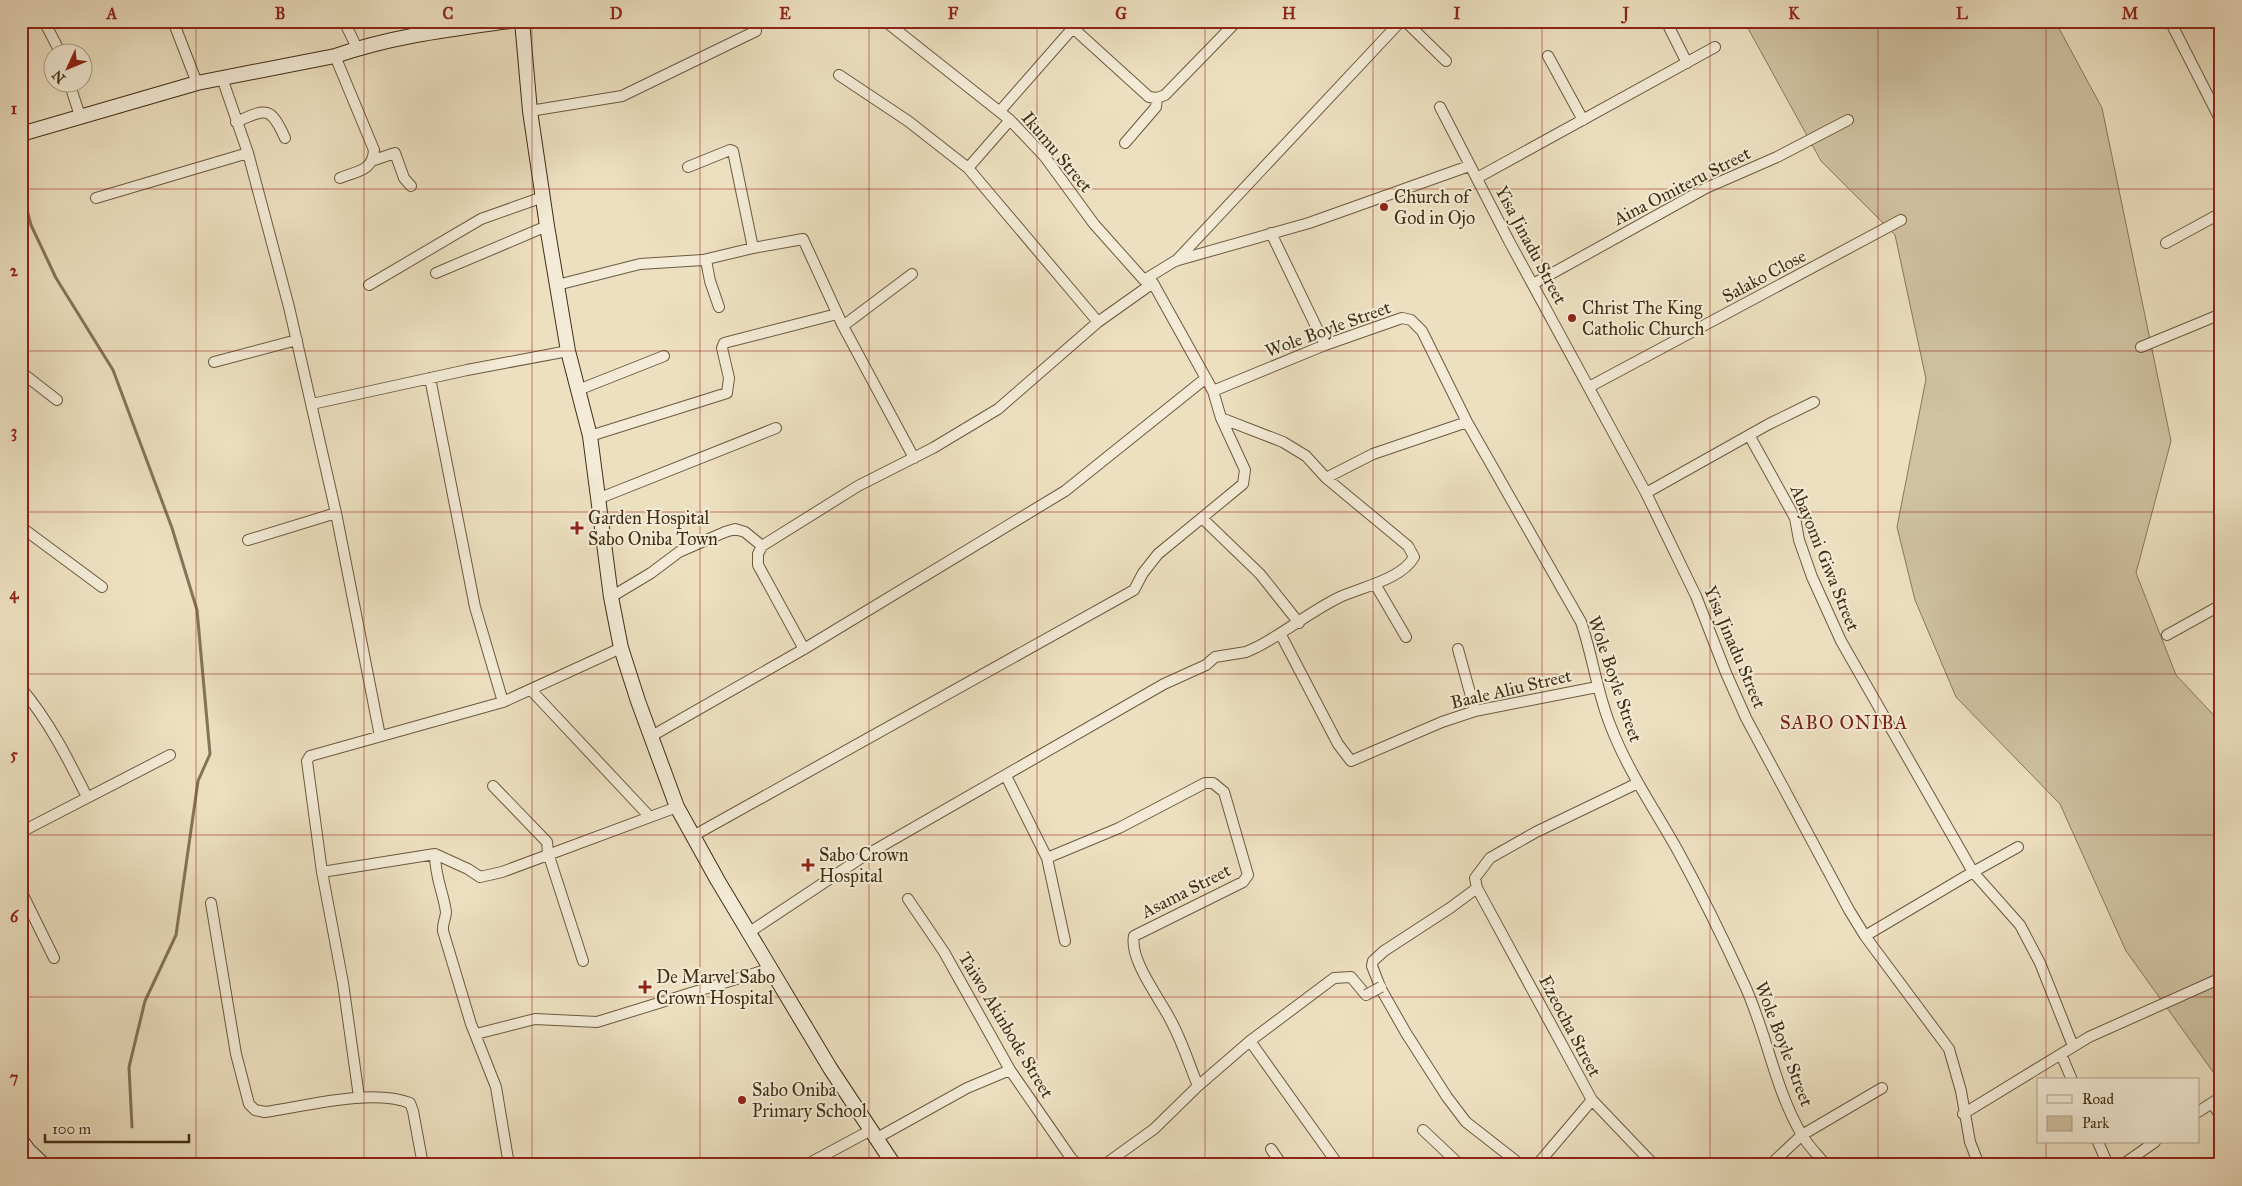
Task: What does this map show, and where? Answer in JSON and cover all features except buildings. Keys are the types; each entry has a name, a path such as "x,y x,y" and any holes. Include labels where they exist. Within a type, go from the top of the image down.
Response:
{"main road":[{"path":"22,134 197,83 336,56 357,48 428,32 510,21"},
{"path":"522,21 530,111 547,226 568,351 590,436 600,498 611,597 621,648 650,737 677,807 748,933 830,1068 894,1165"},
{"path":"21,1140 28,1150 44,1165"}],"street":[{"path":"44,21 55,42"},
{"path":"173,21 197,83"},
{"path":"344,21 357,48"},
{"name":"Ikumu Street","path":"885,21 1010,120 1045,157 1094,224 1148,282 1213,391 1221,418 1245,470 1243,484 1202,518"},
{"path":"1000,111 1076,24 1149,97 1157,98 1165,95 1237,21"},
{"path":"804,649 758,565 758,554 762,546 858,486 914,458 998,409 1098,322 1175,261 1401,21"},
{"path":"1406,21 1446,61"},
{"path":"1666,21 1687,63"},
{"path":"2170,21 2221,121"},
{"path":"530,111 622,96 756,31"},
{"path":"1477,178 1716,47"},
{"path":"336,56 374,150 374,160"},
{"path":"1548,56 1583,120"},
{"path":"839,75 908,121 968,168 1098,322"},
{"path":"222,78 248,152 297,340 336,513 380,736"},
{"path":"72,92 80,116"},
{"path":"1125,143 1156,107 1157,98"},
{"name":"Yisa Jinadu Street","path":"1440,107 1469,166 1646,492 1696,596 1746,718 1849,910 1865,936 1949,1049 1961,1091 1963,1114 1970,1142 1980,1165"},
{"path":"236,122 261,111 266,111 272,116 285,138"},
{"path":"968,168 1010,120"},
{"name":"Aina Omiteru Street","path":"1533,284 1706,188 1776,157 1848,120"},
{"path":"688,167 730,150 732,151 753,248"},
{"path":"96,198 248,152"},
{"path":"340,178 369,166 374,160 395,153 404,178 411,186"},
{"path":"1175,261 1309,223 1469,166"},
{"path":"370,285 481,219 543,197"},
{"path":"2166,243 2221,213"},
{"name":"Salako Close","path":"1589,387 1778,288 1900,220"},
{"path":"436,273 547,226"},
{"path":"1271,233 1325,345"},
{"path":"557,285 640,264 706,260 753,248 803,239 843,326 914,458"},
{"path":"706,260 710,281 719,307"},
{"path":"843,326 912,274"},
{"path":"590,436 727,393 729,378 722,348 724,343 837,314"},
{"path":"2141,346 2221,314"},
{"name":"Wole Boyle Street","path":"1213,391 1325,345 1402,318 1412,320 1422,331 1467,422 1581,622 1589,645 1597,687 1611,728 1638,783 1716,922 1746,990 1788,1103 1802,1135 1826,1165"},
{"path":"214,362 297,340"},
{"path":"312,404 430,378 568,351"},
{"path":"578,390 664,356"},
{"path":"21,372 57,400"},
{"path":"430,378 475,607 503,702"},
{"path":"650,737 804,649 1065,491 1206,378"},
{"path":"1646,492 1750,434 1814,402"},
{"path":"748,933 861,858 1164,684 1206,665 1215,657 1246,652 1281,634 1340,597 1375,584 1410,565 1414,557 1408,546 1326,478 1306,456 1283,442 1221,418"},
{"path":"1326,478 1373,454 1467,422"},
{"path":"600,498 776,428"},
{"name":"Abayomi Giwa Street","path":"1750,434 1795,518 1799,540 1812,577 1841,641 1973,872 2020,925 2040,962 2073,1046"},
{"path":"248,540 336,513"},
{"path":"693,836 1125,596 1134,590 1143,572 1158,554 1202,518 1260,574 1299,623"},
{"path":"21,527 102,588"},
{"path":"611,597 650,573 679,552 725,532 735,529 745,532 762,546"},
{"path":"1375,584 1406,637"},
{"path":"2167,635 2221,606"},
{"name":"Baale Aliu Street","path":"1281,634 1338,744 1350,761 1442,722 1474,711 1597,687"},
{"path":"358,1097 343,983 322,872 307,761 314,753 503,702 621,648"},
{"path":"1458,649 1474,711"},
{"path":"21,688 55,734 88,797"},
{"path":"531,690 649,816"},
{"path":"21,832 170,756"},
{"path":"1006,776 1047,858 1065,941"},
{"name":"Asama Street","path":"1047,858 1119,828 1205,783 1213,783 1224,792 1248,875 1243,882 1134,936 1133,943 1145,976 1171,1021 1198,1086"},
{"path":"1522,1165 1466,1122 1432,1076 1381,988 1372,966 1373,961 1384,950 1450,908 1477,888 1475,878 1490,858 1536,832 1638,783"},
{"path":"493,786 547,842 548,853 583,961"},
{"path":"322,872 435,854 468,868 480,877 502,872 548,853 677,807"},
{"path":"1865,936 1973,872 2018,848"},
{"path":"435,854 435,872 446,914 442,923 443,931 476,1034 496,1087 508,1165"},
{"name":"Ezeocha Street","path":"1477,888 1592,1100 1654,1165"},
{"path":"21,891 54,958"},
{"name":"Taiwo Akinbode Street","path":"908,899 944,952 1010,1070 1070,1158 1078,1165"},
{"path":"211,903 236,1054 249,1104 255,1110 265,1112 358,1097 402,1100 410,1103 423,1165"},
{"path":"476,1034 535,1019 596,1022 770,969"},
{"path":"1104,1165 1154,1129 1198,1086 1250,1041 1334,978 1351,977 1366,996 1381,988"},
{"path":"1963,1114 2073,1046 2221,978"},
{"path":"1250,1041 1337,1163"},
{"path":"2061,1054 2071,1078"},
{"path":"806,1165 967,1088 1010,1070"},
{"path":"1770,1165 1802,1135 1882,1088"},
{"path":"2200,1111 2221,1097"},
{"path":"1537,1165 1592,1100"},
{"path":"2212,1103 2221,1117"},
{"path":"1423,1130 1460,1165"},
{"path":"2099,1144 2108,1165"},
{"path":"2122,1165 2152,1144"},
{"path":"1271,1149 1282,1165"}],"green space":[{"path":"1744,21 2055,21 2102,108 2171,441 2136,573 2176,675 2221,723 2221,1087 2216,1076 2126,951 2060,804 1956,697 1915,600 1897,527 1926,379 1895,235 1821,161"}],"waterway":[{"path":"21,188 31,225 56,278 113,370 172,528 197,610 210,754 198,781 176,935 145,1001 129,1067 132,1127"}],"place":[{"name":"Church of God in Ojo","path":"1384,207"},
{"name":"Christ The King Catholic Church","path":"1572,318"},
{"name":"Garden Hospital Sabo Oniba Town","path":"577,528"},
{"name":"Sabo Crown Hospital","path":"808,865"},
{"name":"De Marvel Sabo Crown Hospital","path":"645,987"},
{"name":"Sabo Oniba Primary School","path":"742,1100"}],"district":[{"name":"SABO ONIBA","path":"1844,722"}]}
